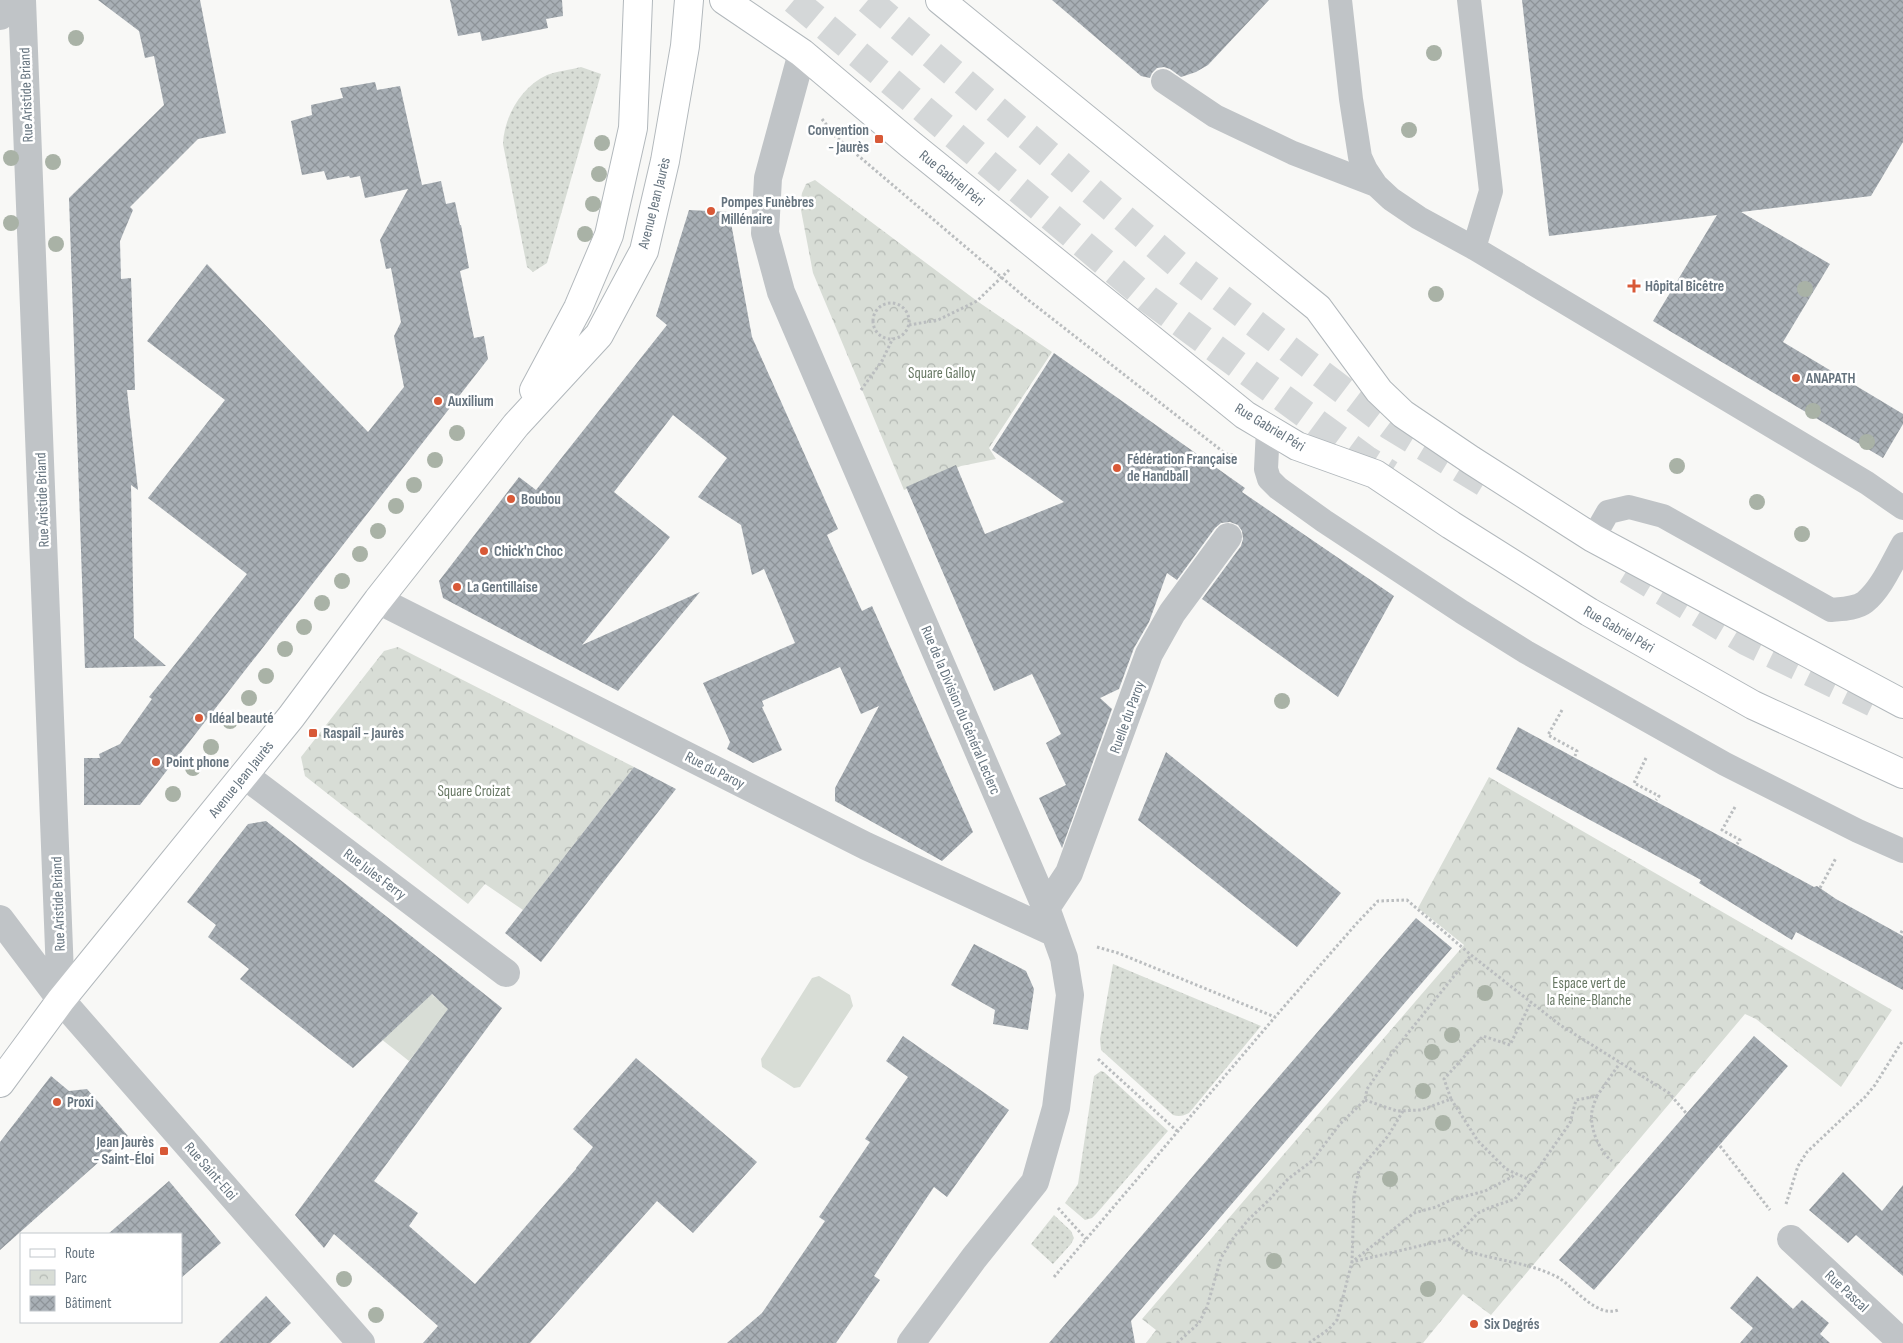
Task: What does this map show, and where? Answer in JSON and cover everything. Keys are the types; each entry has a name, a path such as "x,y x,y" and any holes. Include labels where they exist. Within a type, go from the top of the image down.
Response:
{"main road":[{"name":"Avenue Jean Jaurès","path":"516,425 578,308 610,235 633,128 638,0"},
{"name":"Avenue Jean Jaurès","path":"0,1083 61,1000 291,717 378,600 516,425 599,335 644,251 666,161 685,46 689,0"},
{"name":"Rue Gabriel Péri","path":"724,0 802,53 1033,244 1245,415 1297,446 1375,474 1451,525 1589,612 1753,705 1903,774"},
{"path":"940,0 1318,308 1379,391 1403,414 1593,538 1903,704"}],"street":[{"path":"0,16 12,0"},
{"name":"Rue Aristide Briand","path":"22,0 61,1000"},
{"name":"Rue de la Division du Général Leclerc","path":"802,53 768,178 765,233 781,292 1050,921 1064,958 1070,995 1056,1108 1036,1182 974,1258 911,1343"},
{"name":"Ruelle du Paroy","path":"1050,921 1150,654 1172,613 1228,537"},
{"name":"Rue du Paroy","path":"378,600 866,846 1050,921"},
{"name":"Rue Jules Ferry","path":"244,776 506,973"},
{"name":"Rue Saint-Eloi","path":"0,919 61,1000 362,1343"},
{"name":"Rue Pascal","path":"1785,1231 1903,1343"}],"lane":[{"path":"1340,0 1351,99 1360,157 1376,185 1391,199 1419,218 1474,248 1866,483 1903,508"},
{"path":"1469,0 1492,191 1474,248"},
{"path":"1163,81 1215,116 1293,153 1376,185"},
{"path":"1268,429 1266,469 1269,479 1278,488 1324,521 1526,652 1725,764 1903,852"},
{"path":"1593,538 1608,512 1629,507 1663,516 1831,610 1864,603 1879,586 1903,544"}],"path":[{"path":"819,113 835,136 1002,277 1226,454 1235,455"},
{"path":"908,325 938,320 977,300 1033,244"},
{"path":"888,304 899,305 907,313 908,325 902,335 893,338 885,337 876,330 873,319 878,309 888,304"},
{"path":"869,380 893,338"},
{"path":"1555,739 1577,751 1575,756"},
{"path":"1641,786 1659,796 1656,800"},
{"path":"1727,833 1740,840 1737,844"},
{"path":"1054,1278 1177,1131 1378,901 1407,900 1471,956 1560,1025 1669,1093 1686,1113"},
{"path":"1094,947 1118,953 1275,1017"},
{"path":"1177,1343 1199,1323 1207,1307 1221,1258 1234,1237 1288,1179 1312,1161 1340,1124 1366,1100 1367,1089 1392,1053 1471,956"},
{"path":"1530,1180 1506,1169 1478,1141 1451,1098 1444,1079 1483,1036 1510,1046 1531,1002"},
{"path":"1785,1231 1798,1166 1807,1152 1870,1091 1903,1040"},
{"path":"1064,1048 1093,1055 1177,1131"},
{"path":"1612,1161 1606,1157 1595,1136 1592,1113 1597,1096 1620,1063"},
{"path":"1352,1262 1449,1239 1459,1233 1478,1213 1516,1199 1570,1123 1576,1100 1597,1096"},
{"path":"1366,1100 1397,1111 1421,1110 1451,1098"},
{"path":"1309,1343 1329,1329 1337,1320 1352,1262 1354,1196 1359,1170 1388,1136 1403,1110"},
{"path":"1720,1146 1785,1231"},
{"path":"1352,1262 1414,1213 1485,1190 1515,1173"},
{"path":"1036,1182 1086,1239"},
{"path":"1449,1239 1465,1250 1547,1272 1560,1279 1584,1299 1600,1309 1612,1312 1618,1310"}],"green space":[{"path":"581,67 601,74 547,263 533,272 527,267 503,144 504,134 511,113 529,87 547,75"},
{"name":"Square Galloy","path":"815,180 977,301 1052,352 989,448 996,459 961,466 904,490 813,273 800,205 806,184"},
{"name":"Square Croizat","path":"398,647 634,767 523,910 485,884 468,904 305,776 301,757 384,651"},
{"name":"Espace vert de la Reine-Blanche","path":"1489,777 1892,1010 1841,1087 1756,1019 1745,1014 1491,1315 1463,1294 1423,1343 1146,1343 1156,1330 1142,1319 1464,945 1418,908"},
{"path":"336,919 450,1009 409,1061 295,971"},
{"path":"1113,964 1261,1026 1189,1113 1181,1116 1173,1115 1101,1050 1100,1039"},
{"path":"819,976 850,995 853,1006 800,1087 794,1088 762,1067 761,1059 812,978"},
{"path":"1101,1071 1168,1131 1096,1214 1092,1218 1085,1220 1065,1203 1078,1184 1094,1076"},
{"path":"1054,1215 1071,1231 1074,1238 1053,1264 1031,1244"}],"building":[{"path":"98,0 200,0 226,133 198,139 130,207 133,210 120,241 121,279 131,278 135,390 127,390 138,490 131,485 134,638 166,666 85,668 69,198 164,105 154,56 145,58 139,31"},
{"path":"450,0 562,0 563,16 546,19 548,28 482,41 480,32 458,36"},
{"path":"1052,0 1269,0 1208,65 1196,72 1181,77 1170,69 1164,67 1157,68 1150,78 1141,76"},
{"path":"1522,0 1903,0 1903,142 1871,196 1741,212 1830,264 1783,342 1903,414 1903,424 1883,458 1653,321 1717,215 1549,236"},
{"path":"375,82 377,90 400,86 422,185 441,181 446,204 455,202 469,268 460,271 474,338 484,336 488,359 140,805 84,805 84,758 100,758 99,754 120,744 152,699 149,697 247,574 148,498 225,400 147,341 207,264 368,432 404,387 394,336 401,322 391,268 386,269 380,240 408,189 365,198 360,176 327,180 324,171 302,175 291,121 312,115 311,105 343,98 340,88"},
{"path":"689,210 729,212 752,337 838,529 827,535 862,611 872,606 973,832 942,861 835,801 835,788 879,706 861,714 840,667 762,701 764,706 762,707 782,750 753,763 727,749 730,742 703,683 795,643 764,569 752,575 741,525 698,497 727,458 673,415 614,492 670,537 582,645 700,592 618,691 443,598 439,581 519,477 536,490 667,325 656,316"},
{"path":"1054,353 1245,488 1242,492 1394,596 1338,697 1202,599 1241,546 1243,539 1242,531 1238,525 1230,522 1221,523 1215,528 1177,580 1167,573 1149,622 1134,648 1119,689 1100,698 1112,709 1062,848 1039,798 1066,785 1046,743 1061,734 1032,674 994,691 906,487 956,465 985,534 1064,502 992,450"},
{"path":"1518,727 1814,887 1817,886 1836,899 1903,936 1903,990 1796,932 1792,940 1699,883 1701,880 1496,769"},
{"path":"1166,752 1341,893 1297,947 1138,820"},
{"path":"634,767 676,789 541,962 505,933"},
{"path":"266,821 502,1008 374,1181 418,1213 409,1226 475,1284 593,1147 573,1129 636,1058 757,1162 693,1233 657,1201 530,1343 423,1343 438,1326 334,1234 324,1248 295,1215 448,1009 432,994 353,1068 240,979 249,969 208,937 216,925 187,902 248,824"},
{"path":"1416,918 1452,948 1131,1321 1135,1343 1049,1343"},
{"path":"974,944 1026,971 1034,989 1028,1030 993,1024 995,1010 951,985"},
{"path":"903,1036 1009,1110 947,1197 934,1187 874,1276 880,1280 836,1343 727,1343 762,1313 825,1221 819,1217 870,1142 865,1139 908,1077 886,1061"},
{"path":"1754,1036 1788,1066 1594,1290 1559,1260"},
{"path":"51,1076 69,1091 87,1089 128,1136 0,1250 0,1142"},
{"path":"1843,1172 1882,1211 1903,1185 1903,1276 1856,1235 1848,1243 1809,1210"},
{"path":"169,1181 221,1243 182,1277 182,1233 109,1233"},
{"path":"1757,1276 1793,1309 1802,1300 1829,1323 1820,1334 1830,1343 1740,1343 1753,1328 1730,1308"},
{"path":"266,1296 291,1323 270,1343 219,1343"}],"tunnel":[{"path":"794,0 1148,299 1366,459 1390,474"},
{"path":"868,0 1183,269 1390,426 1486,484"},
{"path":"1627,570 1747,642 1884,708"}],"place":[{"name":"Convention - Jaurès","path":"879,139"},
{"name":"Pompes Funèbres Millénaire","path":"711,211"},
{"name":"Hôpital Bicêtre","path":"1634,286"},
{"name":"ANAPATH","path":"1796,378"},
{"name":"Auxilium","path":"438,401"},
{"name":"Fédération Française de Handball","path":"1117,468"},
{"name":"Boubou","path":"511,499"},
{"name":"Chick'n Choc","path":"484,551"},
{"name":"La Gentillaise","path":"457,587"},
{"name":"Idéal beauté","path":"199,718"},
{"name":"Raspail - Jaurès","path":"313,733"},
{"name":"Point phone","path":"156,762"},
{"name":"Proxi","path":"57,1102"},
{"name":"Jean Jaurès - Saint-Éloi","path":"164,1151"},
{"name":"Six Degrés","path":"1474,1324"}]}
